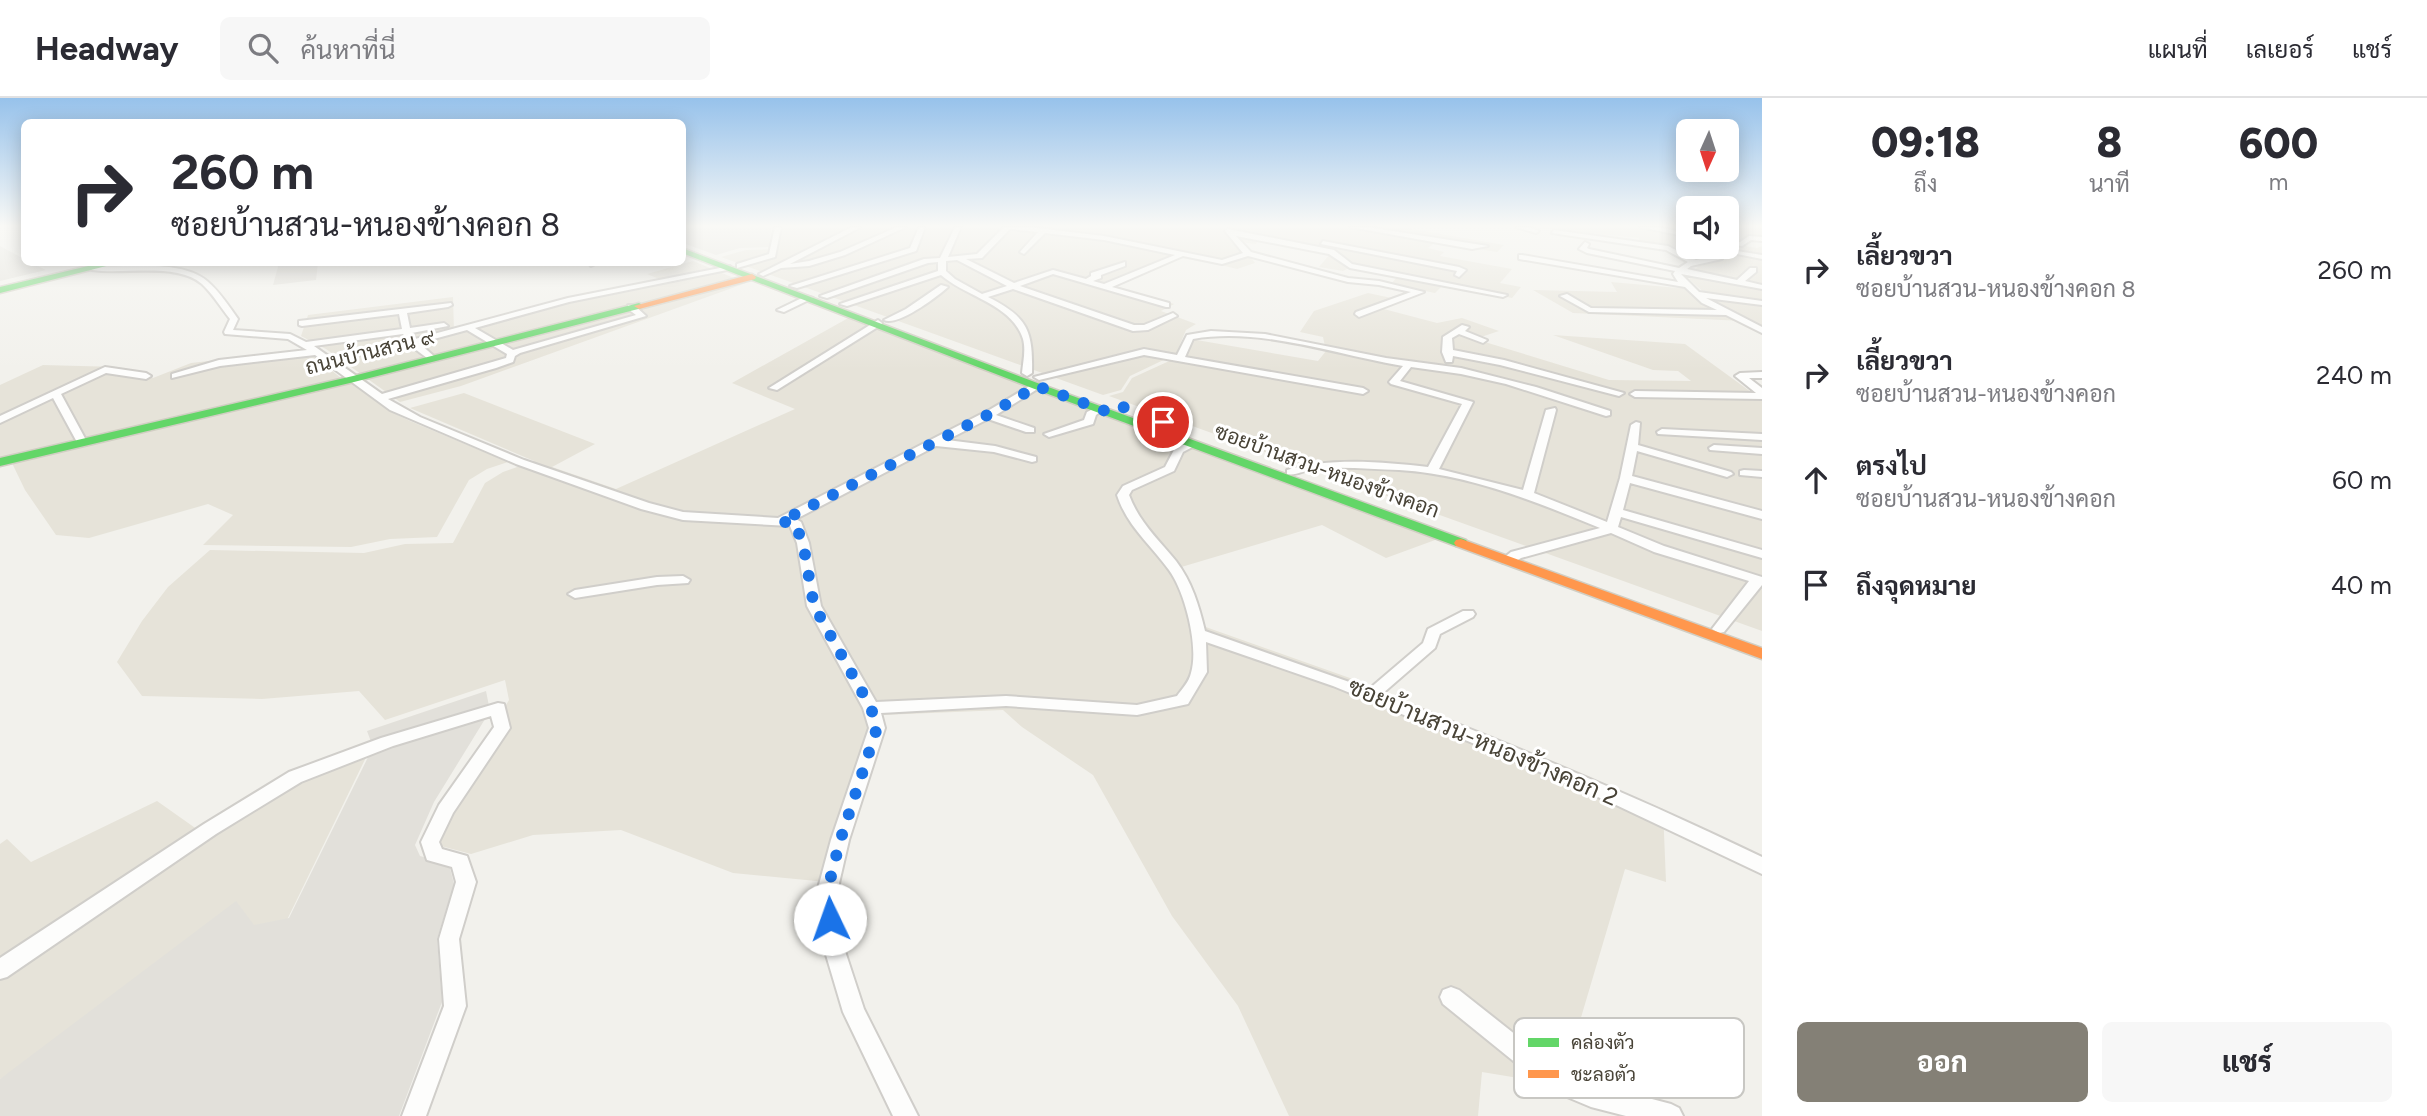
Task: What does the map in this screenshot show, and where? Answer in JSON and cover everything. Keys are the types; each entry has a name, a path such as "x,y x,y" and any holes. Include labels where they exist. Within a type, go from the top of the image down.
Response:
{"main road":[{"path":"0,283 44,275"},
{"path":"0,289 56,275"},
{"name":"ถนนบ้านสวน ๙","path":"0,462 354,379 635,306 734,275"},
{"name":"ซอยบ้านสวน-หนองข้างคอก","path":"755,275 1034,379 1193,444 1762,645"},
{"name":"ซอยบ้านสวน-หนองข้างคอก","path":"756,275 844,304 883,321"},
{"name":"ซอยบ้านสวน-หนองข้างคอก","path":"1034,379 1111,410 1291,472 1762,654"}],"street":[{"path":"191,275 201,279 234,319 228,332 290,337 317,352 380,398 416,419 520,462 645,506 683,516 794,522 803,543 814,606 871,708 877,728 840,841 827,892 834,948 854,1012 906,1116"},
{"path":"305,345 404,331 469,328 527,310 621,290 722,275"},
{"path":"794,286 831,275"},
{"path":"781,310 886,275"},
{"path":"844,304 932,275"},
{"path":"946,275 956,284 1008,313 1027,339 1034,379"},
{"path":"989,275 1015,288 1133,328 1145,328 1173,316"},
{"path":"982,298 1047,275"},
{"path":"1064,275 1166,305"},
{"path":"1088,280 1098,276 1095,275"},
{"path":"1107,286 1136,275"},
{"path":"1327,275 1420,292 1359,314"},
{"path":"1395,275 1503,295"},
{"path":"1624,275 1685,285"},
{"path":"1677,275 1696,294 1725,313 1762,330"},
{"path":"1706,275 1762,287"},
{"path":"1739,282 1748,275"},
{"path":"1118,282 1133,287 1123,291"},
{"path":"774,388 883,321 909,311 944,287"},
{"path":"380,398 501,363 510,360 513,354 642,316 621,290"},
{"path":"1696,294 1762,303"},
{"path":"1564,296 1589,310 1725,313"},
{"path":"1652,300 1653,305 1665,311"},
{"path":"1575,302 1616,302"},
{"path":"302,323 448,305"},
{"path":"403,311 404,331 412,343 431,358"},
{"path":"1744,321 1762,323"},
{"path":"469,328 513,354"},
{"path":"367,355 412,343 448,329"},
{"path":"1451,368 1447,337 1462,329 1483,340"},
{"path":"1180,358 1189,337 1224,333 1299,344 1367,359 1451,368 1495,376 1606,413"},
{"path":"175,376 219,363 317,352"},
{"path":"780,522 988,415 1034,379 1141,352 1363,391"},
{"path":"1447,352 1502,362 1619,393"},
{"path":"1409,364 1394,382 1468,401 1432,471"},
{"path":"0,420 105,370 146,376"},
{"path":"1762,375 1740,376 1762,395"},
{"path":"55,393 82,442"},
{"path":"1635,394 1762,395"},
{"path":"1049,435 1089,422 1091,414 1111,410"},
{"path":"1528,495 1551,410"},
{"path":"988,415 1030,430"},
{"path":"1611,530 1618,512 1636,425"},
{"path":"1662,432 1762,437"},
{"path":"932,442 995,449 1032,459"},
{"path":"871,708 1006,701 1137,710 1182,700 1199,672 1198,634 1185,586 1172,565 1128,513 1123,495 1127,488 1170,469 1174,454 1182,447 1193,444"},
{"path":"1633,447 1727,474"},
{"path":"1714,448 1762,451"},
{"path":"1291,472 1311,466 1393,467 1432,471 1528,495 1659,548 1760,581 1719,629"},
{"path":"1744,473 1762,474"},
{"path":"1626,478 1762,515"},
{"path":"1618,512 1762,554"},
{"path":"1512,558 1611,530"},
{"path":"575,594 657,581 683,580"},
{"path":"1372,694 1430,645 1433,632 1468,614"},
{"name":"ซอยบ้านสวน-หนองข้างคอก 2","path":"1198,634 1276,658 1372,694 1591,785 1681,825 1762,866"},
{"path":"0,970 210,829 295,777 387,743 498,708 502,728 445,810 429,842 434,855 460,860 466,882 449,939 455,1006 414,1116"},
{"path":"1451,997 1514,1047"},
{"path":"1602,1098 1671,1116"}],"shaded area":[{"path":"0,275 27,275 0,281"},
{"path":"276,275 317,275 316,280 273,285"},
{"path":"648,275 726,275 746,283 461,386 400,402 326,349 301,336 308,315 453,297 454,331 662,280"},
{"path":"769,275 1136,275 1112,285 1174,304 1161,311 1196,324 1186,330 1176,354 1130,376 1121,390 1103,395"},
{"path":"1384,275 1507,275 1500,283 1521,287 1512,298 1444,284 1435,293 1391,284 1397,277"},
{"path":"1690,275 1762,275 1762,326 1716,303 1690,280"},
{"path":"1611,282 1690,289 1744,321 1573,313 1533,290 1617,292"},
{"path":"1368,293 1396,299 1380,308 1437,323 1462,318 1499,331 1475,339 1609,380 1691,381 1678,371 1653,370 1553,335 1685,344 1762,400 1762,631 1109,396 1123,392 1132,378 1178,357 1185,338 1318,361 1326,351 1323,337 1300,332 1314,311"},
{"path":"850,317 1446,536 1386,558 1322,525 1178,568 1200,625 1364,683 1663,809 1666,882 1625,869 1581,1018 1514,1018 1514,1077 1482,1072 1478,1116 1289,1116 1238,1006 1172,916 1093,775 1022,727 1003,710 883,715 885,727 837,883 733,873 621,830 533,835 471,854 441,846 436,834 454,792 509,700 505,680 385,720 359,691 262,699 142,696 117,662 142,621 168,587 210,550 364,553 405,544 453,543 485,483 503,472 534,461 410,408 464,393 595,444 552,467 616,489 795,409 732,383"},
{"path":"307,350 342,379 0,458 0,385 43,365 119,367 153,378 191,363"},
{"path":"351,383 389,411 508,462 487,469 469,480 437,537 390,539 351,547 203,545 233,515 208,504 89,538 56,535 25,490 12,463"},
{"path":"486,691 490,711 434,802 415,845 420,856 449,864 454,884 437,939 442,1002 399,1116 0,1116 0,1079 236,901 254,925 289,918 373,747 367,731"},
{"path":"371,747 285,924 0,1079 0,844 7,839 31,862 157,801 208,837 265,800"}],"traffic: fast":[{"path":"0,290 65,275"},
{"path":"746,275 1036,386 1461,543"},
{"path":"0,462 354,379 639,306"}],"traffic: slow":[{"path":"639,306 752,277"},
{"path":"1461,543 1762,654"}],"route":[{"path":"830,919 827,892 840,841 877,728 871,708 814,606 803,543 794,522 780,522 995,411 1037,386 1111,413 1124,407 1163,422"}]}
